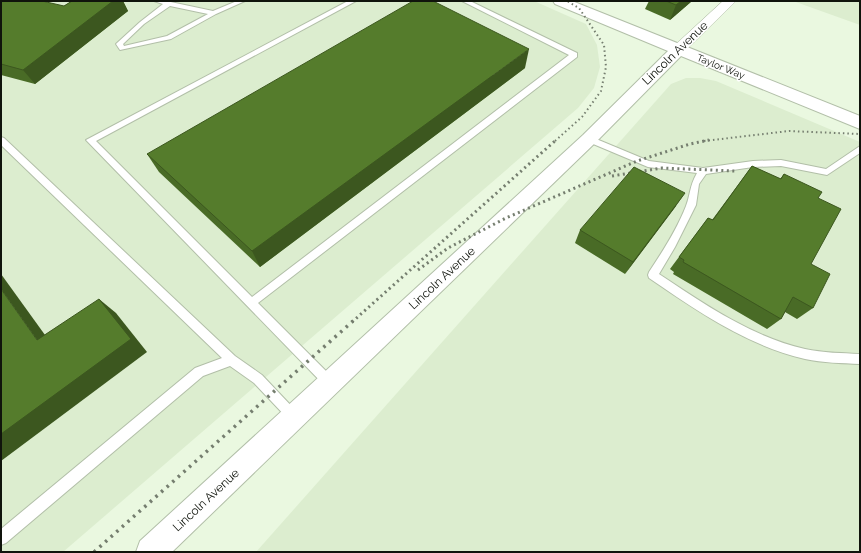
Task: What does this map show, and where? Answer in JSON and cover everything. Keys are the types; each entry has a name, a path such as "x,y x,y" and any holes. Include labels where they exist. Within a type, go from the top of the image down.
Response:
{"street":[{"name":"Taylor Way","path":"560,1 860,123"},
{"name":"Lincoln Avenue","path":"151,552 589,139 679,49 730,1"}],"lane":[{"path":"157,1 214,13"},
{"path":"168,4 142,23 119,44 122,49 169,38 214,13 242,1"},
{"path":"330,383 90,140 353,1"},
{"path":"251,302 574,55 464,1"},
{"path":"589,139 648,164 703,171 754,164 781,163 827,172 860,149"},
{"path":"1,140 231,360 258,380 294,417"},
{"path":"703,171 695,184 691,205 672,244 653,275 694,303 766,342 805,354 860,359"},
{"path":"1,538 199,372 231,360"}],"shaded area":[{"path":"1,1 534,1 586,24 597,45 600,67 594,88 578,108 63,552 1,552"},
{"path":"793,1 860,1 860,25"},
{"path":"686,78 700,78 716,81 860,142 860,552 256,552 671,84"}],"building":[{"path":"1,1 42,1 64,6 72,1 113,1 23,70 1,64"},
{"path":"413,1 433,1 529,49 252,251 147,154"},
{"path":"666,1 681,1 676,5"},
{"path":"752,166 781,179 784,174 822,192 818,198 841,209 811,264 830,274 813,308 793,297 781,319 683,262 684,260 679,257 708,218 713,220"},
{"path":"634,167 685,193 633,262 580,230"},
{"path":"1,289 37,340 99,299 131,339 1,434"}],"railway":[{"path":"555,141 582,117 601,91 606,67 604,45 579,8 567,1"},
{"path":"705,141 789,131 860,134"},
{"path":"352,322 556,140"},
{"path":"705,141 709,140"},
{"path":"418,270 448,248 506,218 637,161 690,144 705,141"},
{"path":"612,176 662,168 735,171"},
{"path":"94,552 353,321"}]}
